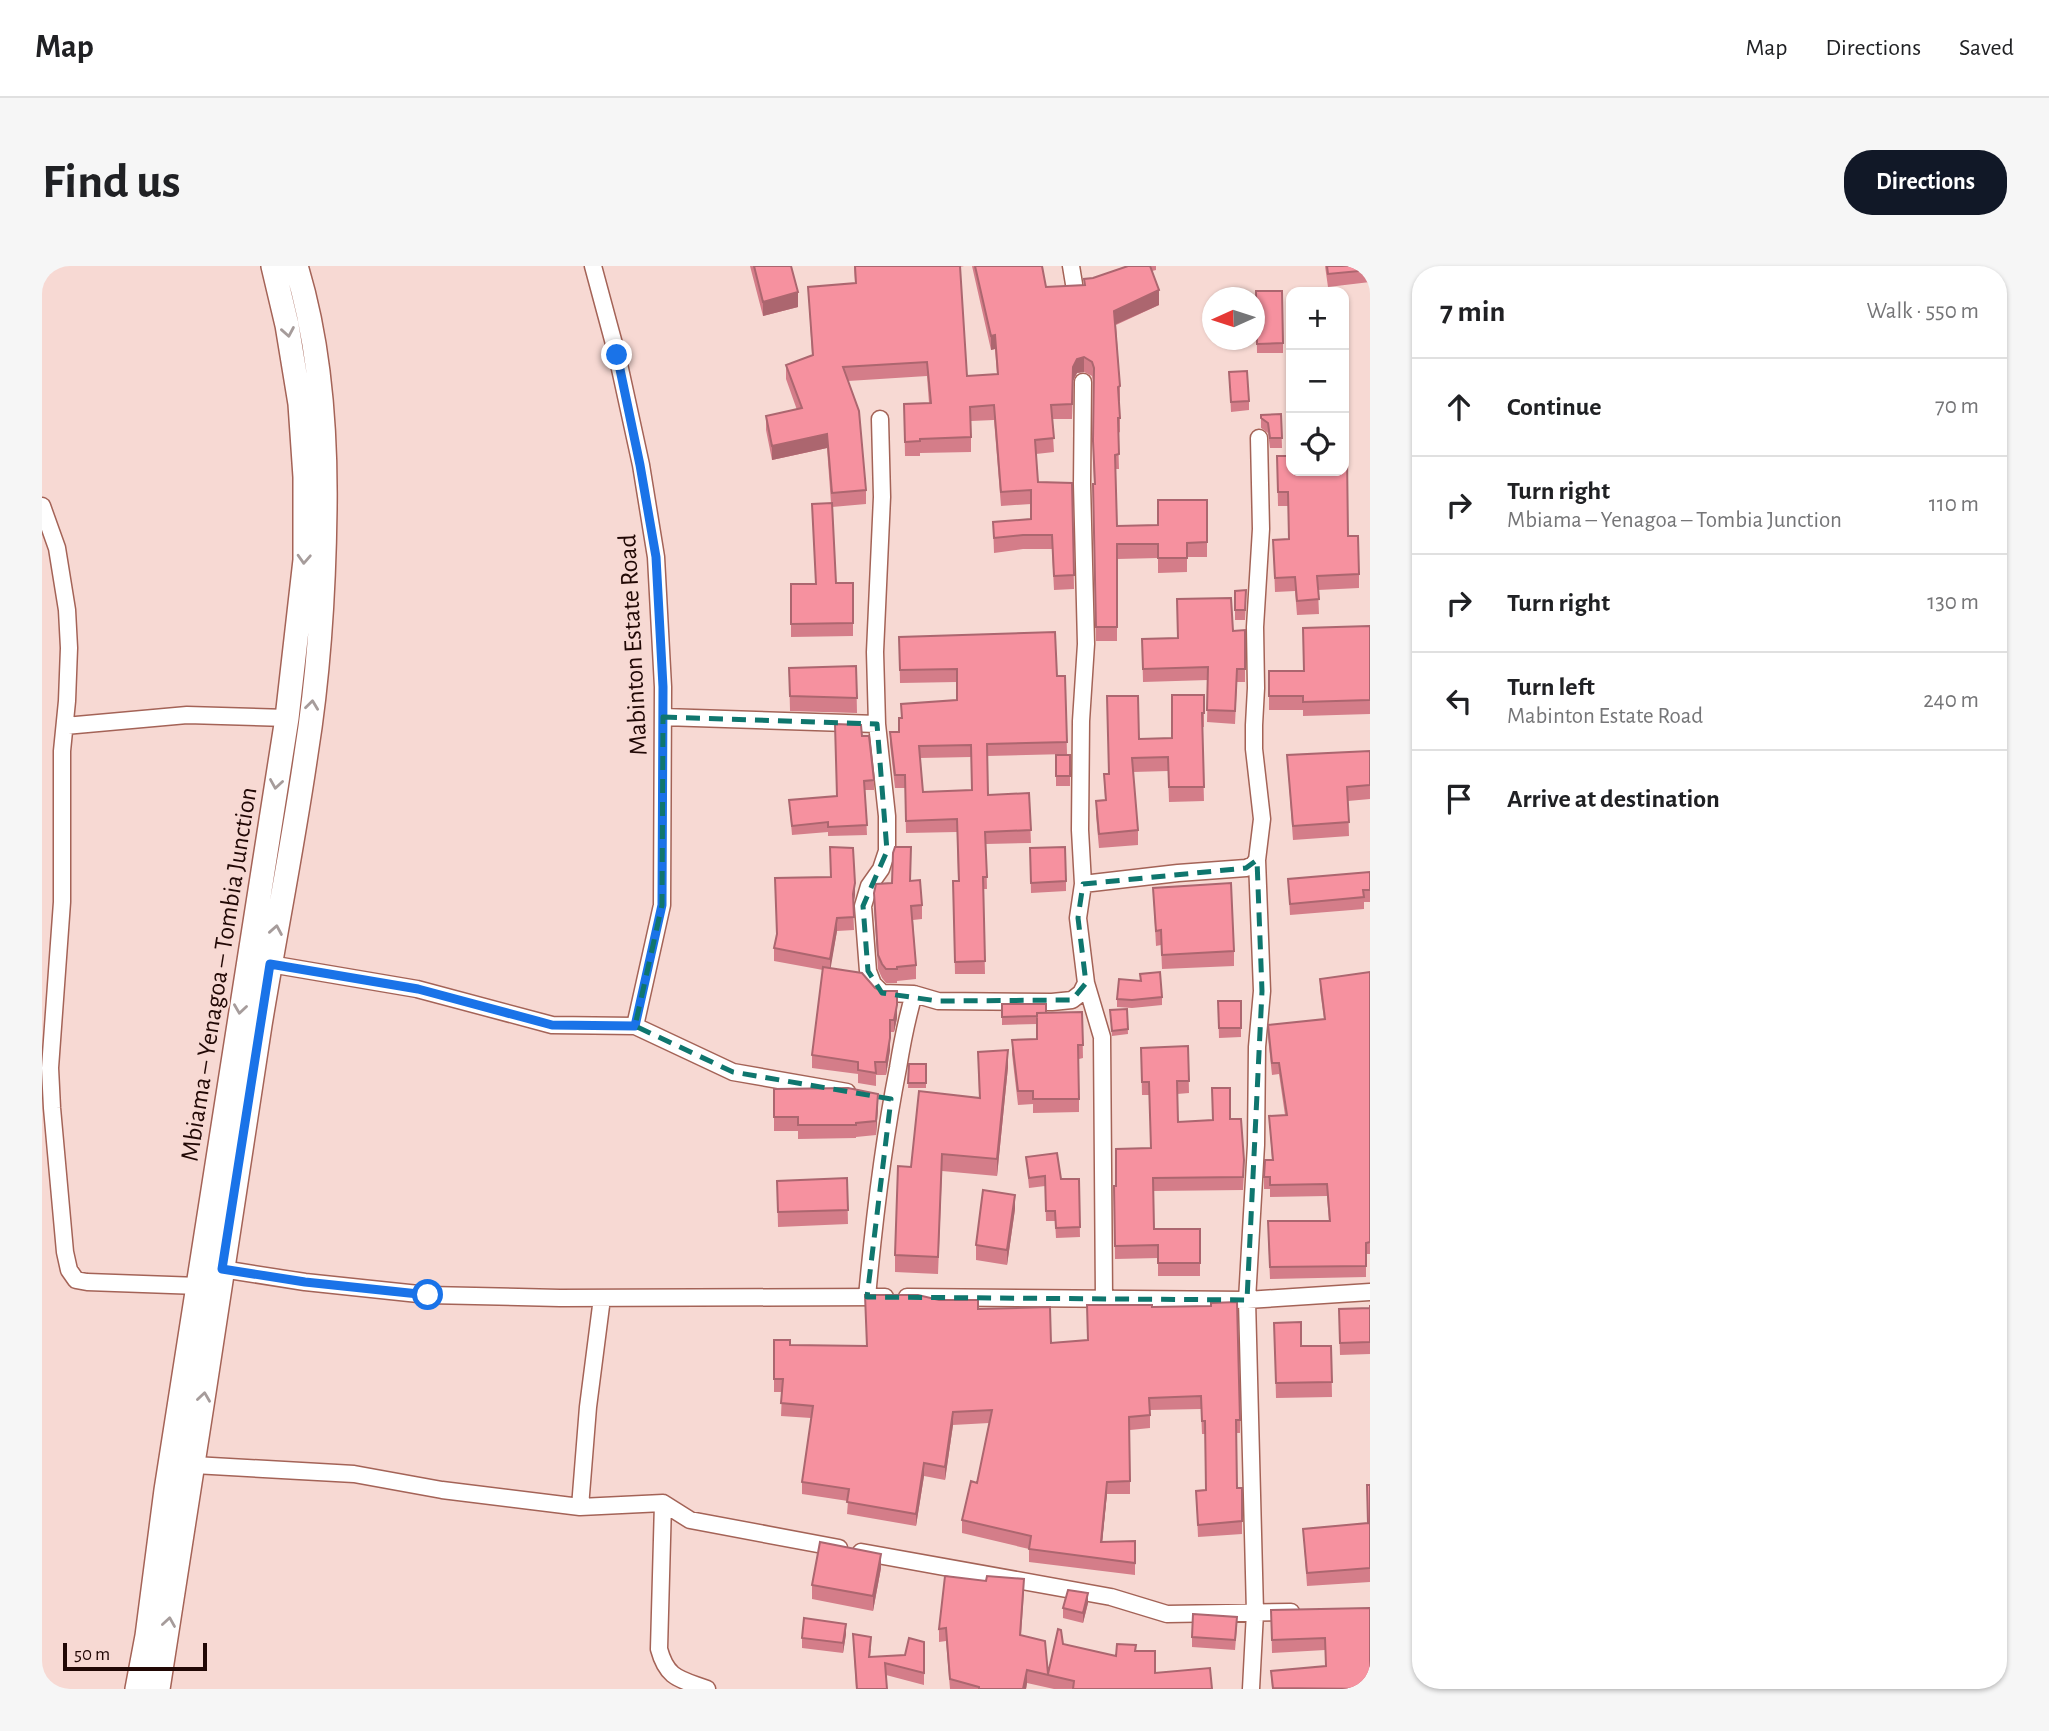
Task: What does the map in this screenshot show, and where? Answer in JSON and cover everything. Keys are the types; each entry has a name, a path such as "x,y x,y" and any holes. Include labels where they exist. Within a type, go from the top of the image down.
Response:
{"main road":[{"name":"Mbiama – Yenagoa – Tombia Junction","path":"138,1689 166,1490 286,718 304,559 305,477 300,404 287,325 273,266"},
{"name":"Mbiama – Yenagoa – Tombia Junction","path":"158,1689 270,964 307,752 319,648 326,467 314,344 296,266"}],"street":[{"name":"Mabinton Estate Road","path":"593,266 617,355 656,557 663,687 662,905 635,1026"},
{"path":"1071,266 1074,284"},
{"path":"1083,382 1082,484 1086,644 1081,721 1080,830 1083,884 1078,918 1086,983 1102,1037 1104,1299"},
{"path":"880,419 882,498 877,597 877,724 887,816 887,851 863,905 868,971 873,984 882,993 914,994 937,1001 1052,1003 1072,1000 1081,993 1086,983"},
{"path":"1251,1689 1255,1612 1247,1300 1256,1146 1257,1047 1262,991 1257,860 1262,819 1254,737 1255,627 1261,529 1259,438"},
{"path":"42,506 57,548 69,649 62,762 62,902 50,1068 65,1252 69,1270 76,1280 199,1286"},
{"path":"65,726 187,715 286,718"},
{"path":"663,717 877,724"},
{"path":"1083,884 1246,868 1257,860"},
{"path":"270,964 418,989 552,1025 635,1026 733,1072 878,1097"},
{"path":"867,1297 876,1202 878,1097 914,994"},
{"path":"222,1269 305,1282 428,1295 1247,1300 1370,1292"},
{"path":"580,1507 588,1407 602,1298"},
{"path":"194,1465 354,1474 442,1490 580,1507 663,1503 690,1520 1111,1597 1167,1614 1306,1611"},
{"path":"663,1503 659,1649 663,1665 672,1675 707,1689"}],"highlighted area":[{"path":"663,717 877,724 887,851 863,906 868,971 882,993 938,1001 1072,1000 1086,983 1078,918 1083,884 1246,868 1257,860 1262,991 1247,1300 867,1297 891,1099 733,1072 635,1026 662,905"}],"building":[{"path":"754,266 791,266 798,292 763,302"},
{"path":"855,266 960,266 967,376 998,374 995,335 991,336 975,266 1042,266 1046,287 1085,285 1084,279 1128,266 1150,266 1159,290 1114,311 1120,386 1119,454 1115,455 1117,526 1158,525 1158,500 1207,500 1207,542 1187,543 1187,558 1158,558 1158,544 1117,544 1117,627 1096,627 1094,368 1092,362 1084,357 1077,359 1073,367 1072,404 1051,405 1054,438 1035,440 1038,482 1072,483 1074,575 1054,576 1052,535 994,538 993,522 1031,519 1031,490 1001,492 994,405 970,407 971,437 905,442 904,404 931,403 927,362 843,367 859,411 866,490 832,493 827,434 772,446 766,416 802,408 786,365 813,355 808,287 856,283"},
{"path":"1327,266 1370,266 1370,270 1328,274"},
{"path":"1265,291 1282,291 1283,343 1265,344"},
{"path":"1247,371 1249,401 1231,402 1229,372"},
{"path":"1281,414 1282,438 1270,438 1268,423 1261,415"},
{"path":"1277,456 1286,456 1286,476 1347,476 1348,536 1358,536 1359,574 1317,576 1319,599 1297,601 1295,577 1275,578 1273,540 1289,539 1288,492 1278,492"},
{"path":"832,503 836,583 853,583 853,623 791,624 791,584 816,584 812,504"},
{"path":"1246,590 1245,610 1235,610 1235,591"},
{"path":"1231,598 1233,631 1245,630 1245,669 1237,669 1235,711 1207,710 1208,667 1143,669 1142,639 1178,638 1177,599"},
{"path":"1370,626 1370,700 1303,702 1303,696 1269,696 1269,671 1304,671 1303,628"},
{"path":"1055,632 1057,676 1065,676 1067,742 987,744 988,795 1029,793 1031,830 985,832 985,961 955,962 953,881 959,881 957,819 906,821 905,775 895,775 890,732 899,732 901,704 957,700 957,669 900,670 899,637","holes":["971,745 972,790 923,792 919,746"]},
{"path":"856,666 857,698 790,696 789,668"},
{"path":"1172,695 1204,695 1204,787 1169,787 1168,757 1132,758 1138,830 1099,834 1096,801 1106,800 1104,774 1109,774 1107,696 1138,696 1139,739 1172,738"},
{"path":"835,724 861,725 862,736 869,736 874,780 864,781 867,825 828,827 828,822 792,826 789,800 837,796"},
{"path":"1370,751 1370,785 1347,787 1349,822 1293,826 1287,755"},
{"path":"1056,755 1070,755 1070,776 1056,776"},
{"path":"830,847 853,848 854,917 837,918 830,959 774,948 777,934 775,878 831,877"},
{"path":"895,847 911,847 910,881 920,880 922,905 911,906 916,965 886,969 878,955 874,893 876,884 892,883"},
{"path":"1065,847 1066,881 1031,883 1030,848"},
{"path":"1370,872 1370,890 1363,890 1364,897 1290,904 1288,879"},
{"path":"1231,883 1234,951 1162,955 1161,930 1156,931 1153,888"},
{"path":"823,967 862,973 875,988 897,991 894,1020 890,1020 886,1062 875,1062 876,1073 858,1070 858,1062 812,1055"},
{"path":"1160,972 1162,997 1117,999 1119,979 1141,981 1140,974"},
{"path":"1370,972 1370,1242 1366,1243 1366,1266 1270,1267 1268,1221 1330,1221 1327,1184 1270,1185 1270,1177 1264,1177 1265,1160 1273,1160 1269,1116 1287,1115 1279,1063 1272,1063 1268,1025 1325,1019 1320,979"},
{"path":"1218,1001 1241,1001 1241,1028 1219,1028"},
{"path":"1002,1004 1046,1004 1046,1013 1037,1013 1037,1016 1002,1017"},
{"path":"1127,1009 1128,1029 1112,1031 1110,1010"},
{"path":"1082,1012 1083,1045 1078,1045 1079,1099 1033,1099 1033,1091 1018,1091 1012,1040 1037,1039 1037,1013"},
{"path":"1188,1046 1189,1081 1177,1081 1178,1122 1213,1120 1212,1088 1230,1088 1230,1119 1241,1119 1243,1177 1153,1178 1154,1229 1200,1229 1200,1263 1158,1263 1158,1245 1115,1246 1116,1149 1151,1148 1149,1082 1142,1082 1141,1048"},
{"path":"1008,1050 997,1159 942,1154 938,1257 895,1255 898,1166 911,1167 919,1091 980,1098 978,1052"},
{"path":"909,1064 926,1064 926,1083 908,1083"},
{"path":"848,1088 878,1094 876,1121 856,1125 798,1125 798,1117 774,1117 774,1089"},
{"path":"1057,1153 1061,1179 1079,1179 1080,1227 1056,1228 1055,1211 1046,1211 1045,1176 1029,1178 1026,1157"},
{"path":"847,1178 848,1210 778,1212 777,1181"},
{"path":"983,1190 1015,1195 1007,1250 976,1245"},
{"path":"865,1295 918,1295 939,1300 978,1300 978,1309 1050,1307 1051,1343 1088,1340 1087,1305 1211,1306 1211,1303 1237,1302 1240,1420 1236,1420 1237,1488 1242,1488 1242,1521 1198,1525 1196,1491 1206,1490 1205,1421 1202,1421 1201,1396 1149,1398 1150,1415 1129,1417 1130,1481 1107,1482 1101,1542 1135,1541 1135,1563 1029,1549 1031,1536 962,1520 971,1481 977,1483 992,1410 953,1412 945,1467 924,1463 916,1514 847,1502 849,1489 802,1482 813,1406 781,1403 783,1379 774,1379 774,1340 790,1340 790,1345 867,1346"},
{"path":"1370,1308 1370,1342 1340,1343 1339,1309"},
{"path":"1301,1322 1301,1346 1331,1346 1332,1382 1276,1383 1274,1323"},
{"path":"1367,1485 1370,1485 1370,1568 1307,1573 1303,1529 1368,1523"},
{"path":"820,1542 881,1554 873,1596 812,1585"},
{"path":"945,1576 986,1581 987,1576 1024,1579 1020,1635 1045,1641 1048,1674 1058,1629 1061,1630 1063,1644 1116,1656 1117,1644 1136,1645 1135,1651 1155,1651 1155,1673 1210,1668 1212,1689 1073,1689 1074,1681 1027,1670 1023,1689 979,1689 950,1679 946,1628 939,1629"},
{"path":"1068,1590 1088,1593 1083,1613 1063,1608"},
{"path":"1370,1608 1370,1689 1273,1688 1271,1671 1326,1666 1325,1638 1272,1640 1271,1610"},
{"path":"1193,1614 1237,1617 1235,1640 1192,1637"},
{"path":"804,1618 846,1624 843,1643 802,1638"},
{"path":"853,1634 871,1637 869,1657 905,1655 909,1638 924,1642 924,1673 885,1663 887,1689 857,1689"}],"route":[{"path":"428,1295 305,1282 222,1269 270,964 418,989 552,1025 635,1026 662,905 663,687 656,557 617,355"}]}
